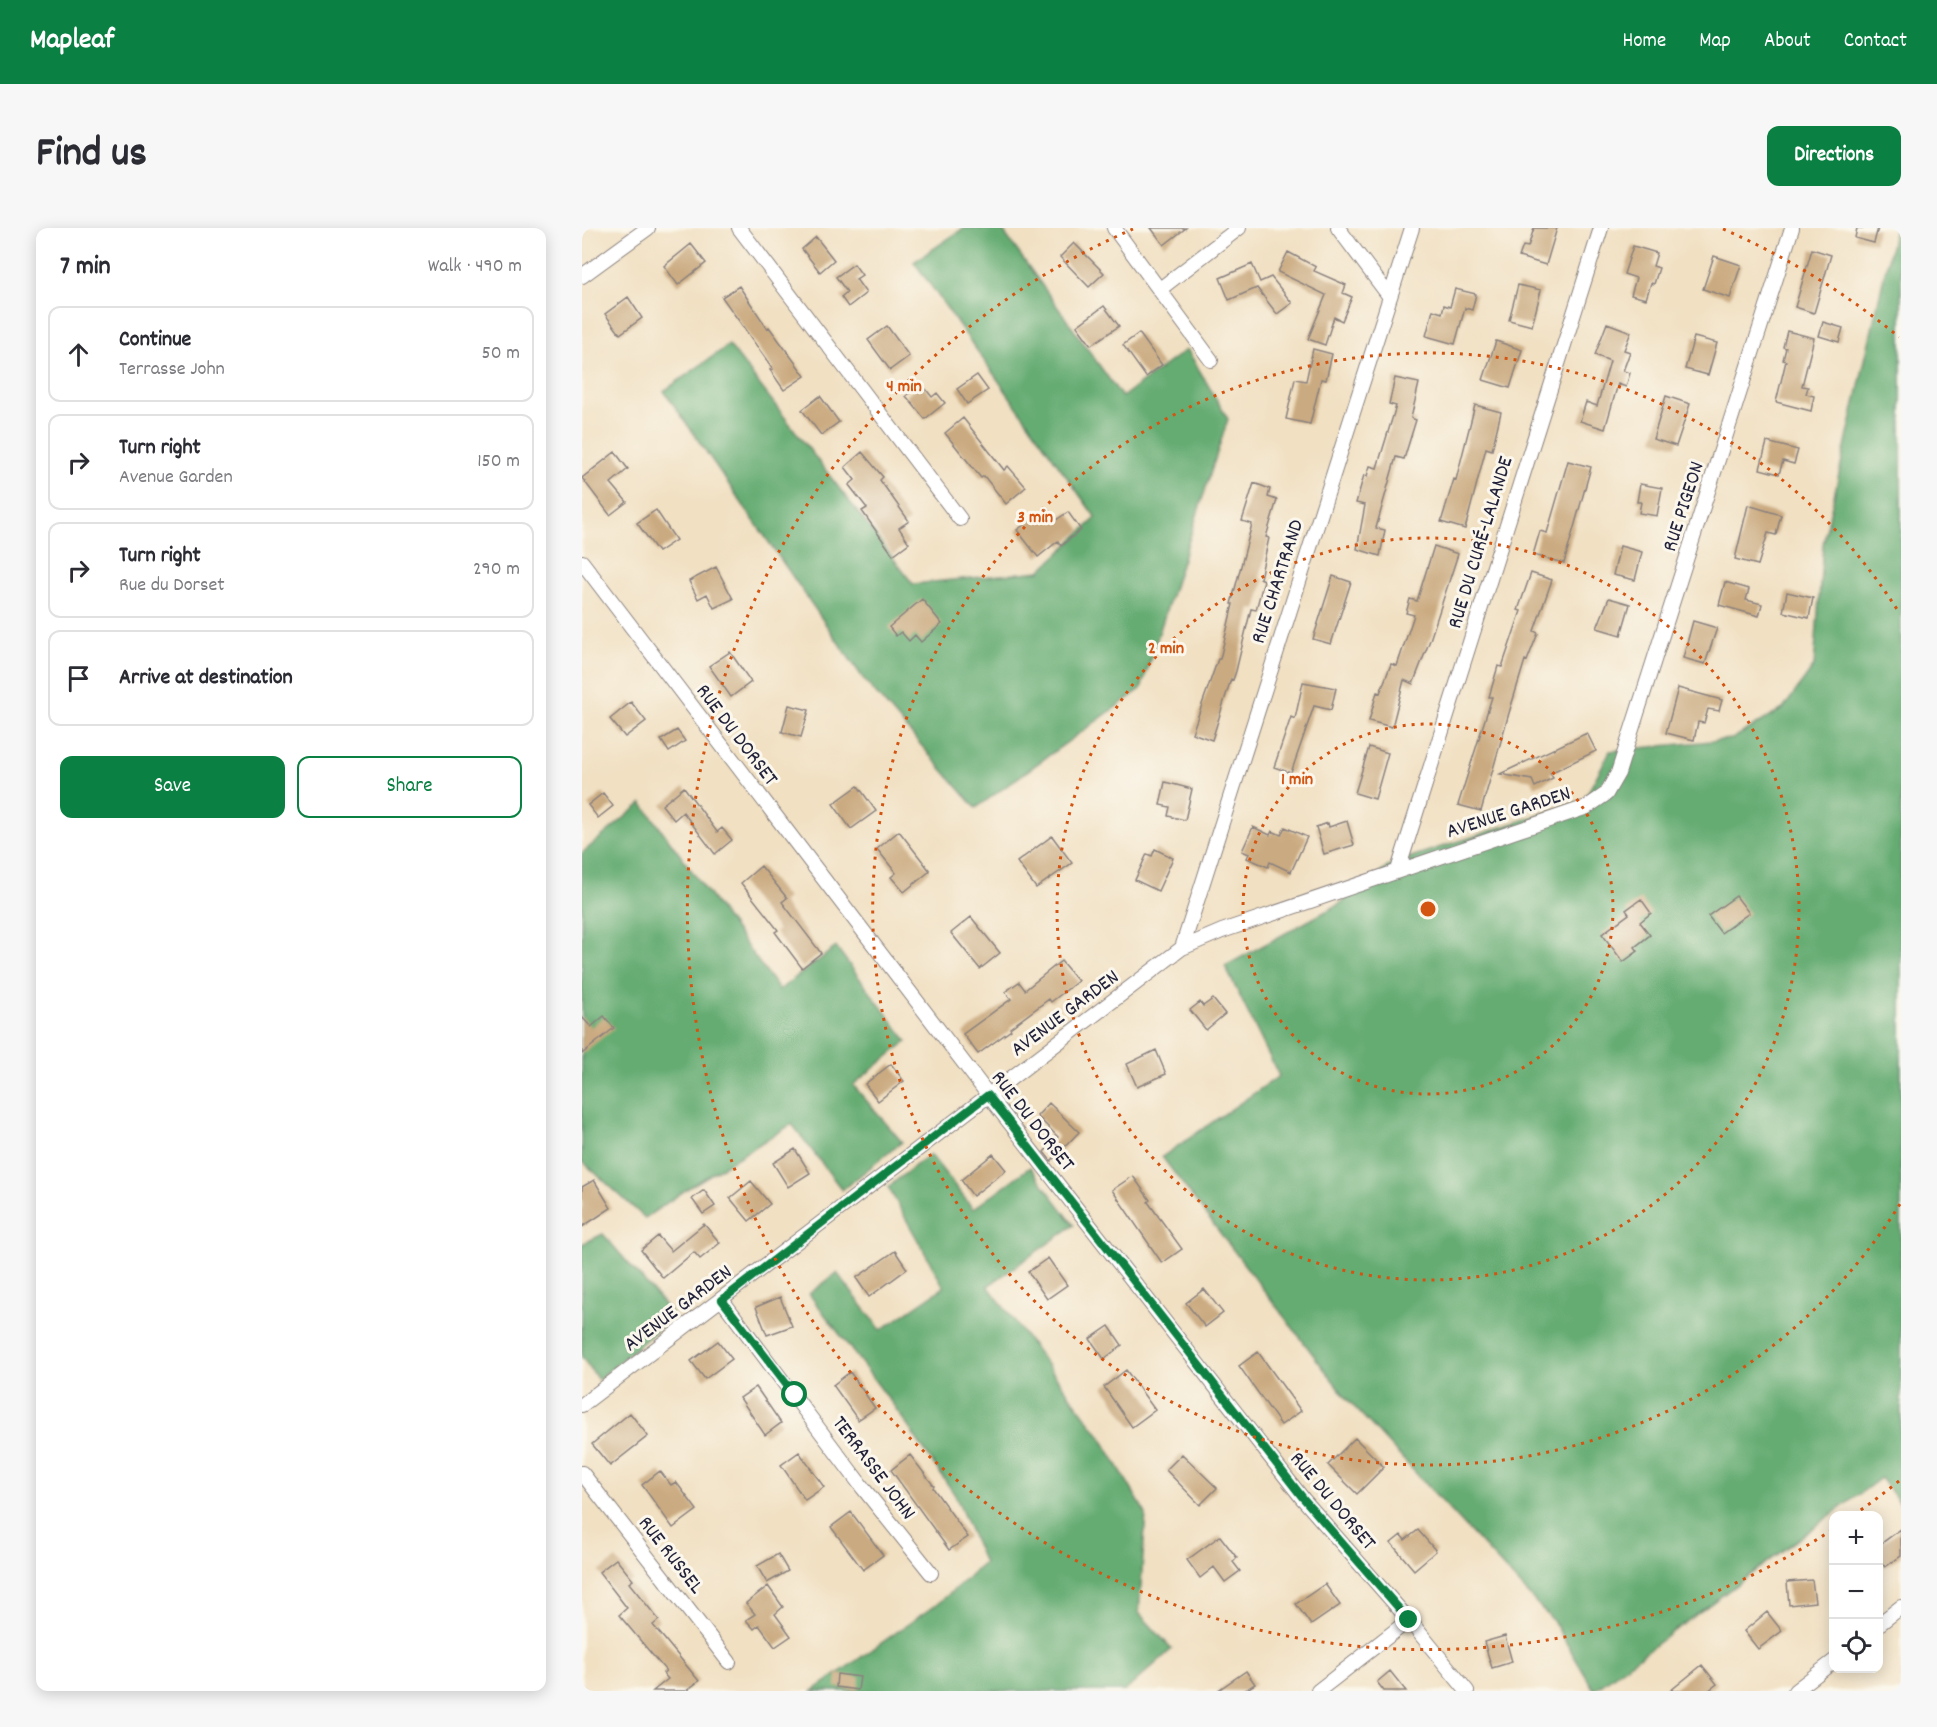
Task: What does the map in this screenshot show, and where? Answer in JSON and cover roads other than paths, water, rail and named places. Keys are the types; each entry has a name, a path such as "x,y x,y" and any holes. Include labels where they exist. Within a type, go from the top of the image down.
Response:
{"street":[{"path":"584,271 648,228"},
{"path":"739,228 960,519"},
{"path":"1114,228 1211,360"},
{"path":"1160,289 1239,228"},
{"path":"1338,228 1390,297"},
{"name":"RUE CHARTRAND","path":"1182,948 1412,228"},
{"name":"RUE DU CURÉ-LALANDE","path":"1398,870 1601,228"},
{"name":"RUE PIGEON","path":"1606,794 1618,773 1792,228"},
{"name":"RUE DU DORSET","path":"582,562 988,1095 1303,1498 1467,1691"},
{"name":"AVENUE GARDEN","path":"582,1405 1182,948 1222,931 1587,807 1606,794"},
{"name":"TERRASSE JOHN","path":"722,1300 863,1488 931,1573"},
{"name":"RUE RUSSEL","path":"582,1473 729,1662"},
{"path":"1883,1621 1901,1607"},
{"path":"1318,1691 1409,1620"},
{"path":"1795,1691 1829,1664"}]}
